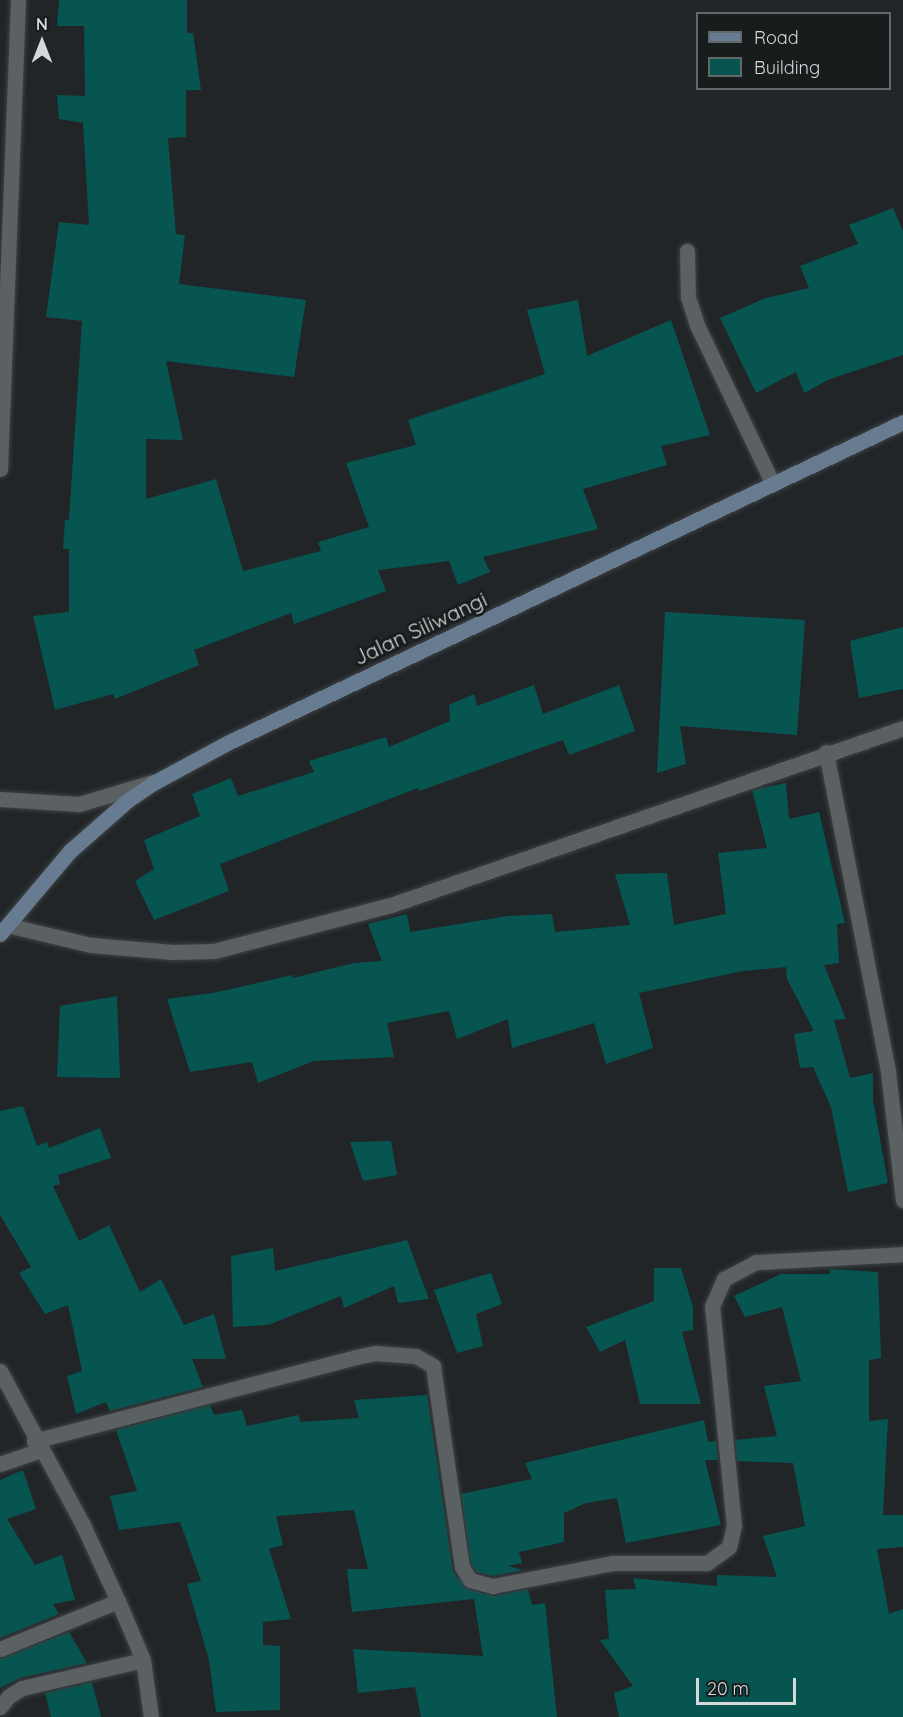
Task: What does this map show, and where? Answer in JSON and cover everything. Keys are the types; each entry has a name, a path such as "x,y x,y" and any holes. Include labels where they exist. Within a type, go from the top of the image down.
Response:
{"main road":[{"name":"Jalan Siliwangi","path":"5,930 70,851 128,800 155,782 227,743 903,422"}],"street":[{"path":"0,468 18,0"},
{"path":"687,251 688,297 697,325 773,484"},
{"path":"5,930 101,946 214,951 391,906 826,752 903,728"},
{"path":"826,752 888,1072 902,1195"},
{"path":"0,799 79,804 155,782"},
{"path":"0,1464 38,1446 356,1357 375,1353 416,1356 433,1366 462,1567 470,1580 493,1586 612,1563 707,1563 729,1547 734,1526 712,1306 724,1279 756,1262 903,1254"},
{"path":"0,1371 38,1446 82,1523 118,1601 143,1660 151,1717"},
{"path":"0,1648 118,1601"},
{"path":"0,1707 22,1688 143,1660"}],"building":[{"path":"59,0 187,0 187,33 193,33 201,90 186,90 186,137 168,138 176,234 185,235 179,284 306,300 294,377 166,361 183,440 146,439 146,499 216,479 243,571 321,551 318,542 369,527 346,463 416,445 408,420 545,374 527,310 578,300 587,356 671,320 710,435 661,446 667,465 583,489 598,529 483,557 490,572 458,585 449,561 378,570 386,591 294,624 291,613 194,650 199,665 115,699 113,694 55,710 33,616 69,612 69,549 63,549 65,520 69,520 82,321 46,317 59,222 89,225 83,123 59,119 57,95 85,96 84,26 57,26"},
{"path":"893,208 903,231 903,355 830,379 804,393 796,372 756,393 720,318 766,298 809,288 800,266 858,244 849,225"},
{"path":"665,612 805,620 797,735 680,726 686,764 657,773"},
{"path":"903,627 903,689 859,698 850,641"},
{"path":"534,685 543,714 619,685 635,731 569,755 563,740 419,791 418,788 220,864 229,891 154,920 135,881 154,869 144,840 200,816 192,794 231,778 238,796 314,772 309,761 386,737 389,747 450,721 449,705 474,694 477,706"},
{"path":"786,783 789,819 819,812 845,923 837,924 839,963 824,965 846,1019 834,1020 850,1078 873,1073 873,1100 888,1183 848,1192 831,1107 813,1067 800,1068 794,1034 814,1031 787,979 786,967 743,971 639,993 653,1048 606,1064 594,1023 512,1048 508,1019 457,1039 449,1011 387,1023 394,1057 314,1061 258,1083 252,1062 190,1072 167,999 213,993 292,975 293,978 354,963 382,961 368,924 407,914 410,932 508,916 552,914 555,932 630,925 615,874 667,873 674,925 726,914 718,853 767,848 752,790"},
{"path":"117,996 120,1078 57,1077 60,1006"},
{"path":"23,1106 37,1146 47,1142 49,1148 100,1128 111,1158 58,1175 60,1184 53,1186 79,1241 109,1225 140,1292 161,1279 184,1325 214,1314 226,1359 192,1359 203,1387 110,1411 106,1402 76,1414 67,1376 82,1371 68,1305 45,1314 19,1273 31,1267 0,1215 0,1111"},
{"path":"391,1141 397,1175 363,1181 350,1142"},
{"path":"407,1240 429,1299 398,1303 394,1286 344,1308 341,1296 268,1325 233,1327 231,1256 273,1248 275,1271"},
{"path":"654,1268 681,1268 693,1307 693,1330 682,1332 701,1404 640,1404 625,1340 600,1352 586,1327 654,1301"},
{"path":"830,1269 878,1272 881,1358 869,1360 869,1421 888,1419 883,1515 903,1515 903,1547 877,1549 889,1614 903,1609 903,1717 619,1717 614,1693 633,1686 600,1640 609,1639 605,1590 636,1589 633,1578 717,1586 717,1575 777,1577 763,1536 805,1526 793,1463 737,1461 735,1440 777,1436 764,1386 801,1381 782,1307 745,1317 734,1296 781,1274 830,1274"},
{"path":"491,1273 502,1304 476,1314 483,1346 457,1353 434,1290"},
{"path":"427,1395 453,1572 468,1589 494,1596 528,1589 532,1605 545,1603 557,1717 421,1717 415,1687 358,1693 353,1649 483,1656 474,1599 352,1612 347,1569 368,1569 354,1510 276,1516 283,1545 269,1549 291,1619 263,1622 263,1645 280,1646 280,1710 216,1712 209,1660 187,1584 201,1581 180,1522 119,1530 110,1496 137,1491 116,1430 210,1405 214,1415 242,1410 247,1426 299,1415 300,1422 359,1418 354,1400"},
{"path":"704,1420 708,1442 716,1441 718,1460 705,1460 721,1525 626,1543 617,1498 586,1503 564,1513 564,1542 519,1552 522,1563 508,1566 523,1570 493,1576 476,1572 471,1564 461,1494 532,1479 525,1463"},
{"path":"23,1470 36,1509 7,1519 35,1565 62,1555 75,1600 53,1604 59,1614 0,1638 0,1480"},
{"path":"69,1632 87,1663 20,1678 0,1688 0,1659"},
{"path":"92,1682 101,1717 51,1717 45,1693"}]}
